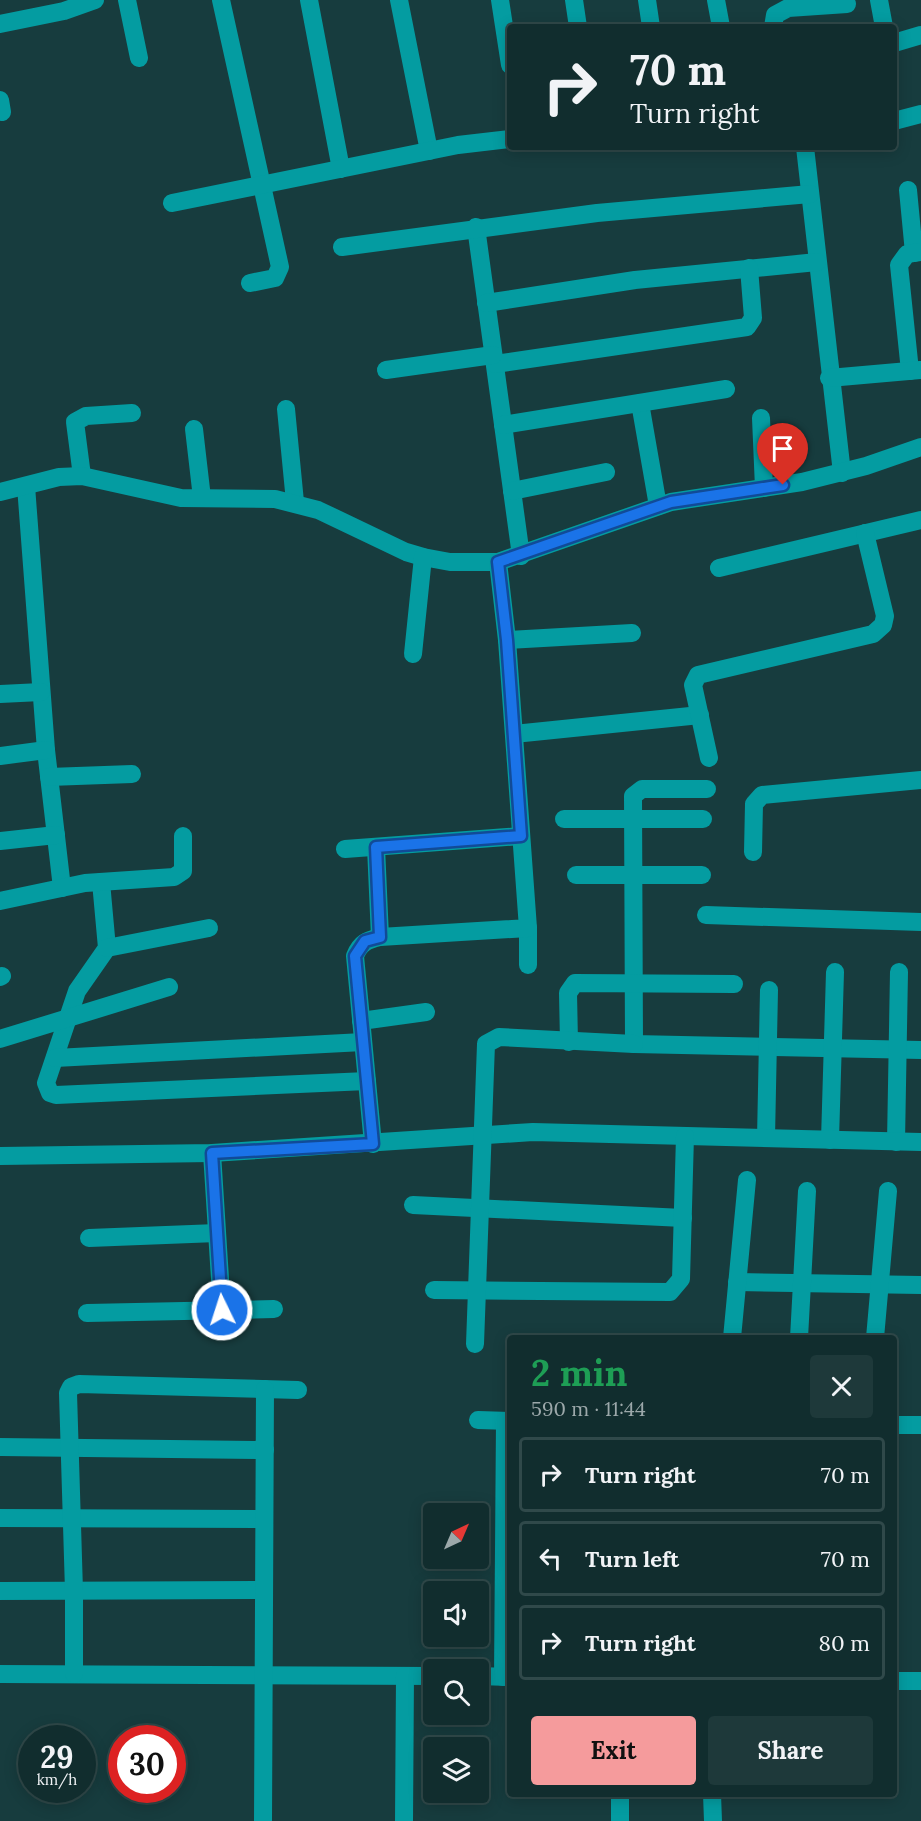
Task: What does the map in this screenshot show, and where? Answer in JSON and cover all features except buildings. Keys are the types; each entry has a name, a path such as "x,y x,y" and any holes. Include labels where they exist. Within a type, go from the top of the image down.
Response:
{"street":[{"path":"0,24 64,11 95,0"},
{"path":"127,0 139,58"},
{"path":"221,0 280,267 275,278 250,283"},
{"path":"309,0 341,169"},
{"path":"399,0 429,151"},
{"path":"500,0 507,46"},
{"path":"574,0 578,24"},
{"path":"646,0 650,24"},
{"path":"716,0 720,24"},
{"path":"879,0 883,24"},
{"path":"774,24 775,15 788,8 847,4"},
{"path":"897,42 921,35"},
{"path":"897,120 921,114"},
{"path":"172,203 429,151 507,139"},
{"path":"805,150 829,378 842,473"},
{"path":"829,378 915,370 899,265 902,258 917,253 908,190"},
{"path":"342,246 476,227 636,209 810,194"},
{"path":"476,227 521,556"},
{"path":"486,303 634,280 817,262"},
{"path":"386,370 494,360 747,327 753,318 749,268"},
{"path":"503,425 726,389"},
{"path":"640,403 658,506"},
{"path":"286,410 295,502"},
{"path":"82,476 75,422 86,416 132,413"},
{"path":"761,418 764,488"},
{"path":"194,429 202,498"},
{"path":"0,492 59,477 82,476 101,478 162,495 275,499 295,502 423,558 450,562 498,562 521,556 658,506 842,473 921,447"},
{"path":"512,491 606,472"},
{"path":"26,486 46,750 62,888"},
{"path":"719,568 921,520"},
{"path":"709,758 693,685 698,675 879,631 884,625 885,616 865,533"},
{"path":"413,654 423,558"},
{"path":"498,562 514,734 528,928 528,965"},
{"path":"507,640 632,633"},
{"path":"0,694 41,692"},
{"path":"514,734 700,715"},
{"path":"0,756 46,750"},
{"path":"49,777 132,774"},
{"path":"753,852 754,804 762,795 921,780"},
{"path":"634,1044 633,796 642,789 707,789"},
{"path":"564,819 703,819"},
{"path":"0,841 56,835"},
{"path":"0,901 101,882 180,875 185,865 183,836"},
{"path":"345,849 521,836"},
{"path":"376,847 380,937"},
{"path":"576,875 702,875"},
{"path":"101,882 107,948 77,991 46,1083 50,1093 56,1095 367,1081"},
{"path":"706,915 921,922"},
{"path":"107,948 209,928"},
{"path":"373,1144 355,956 365,941 380,937 528,928"},
{"path":"830,1140 835,972"},
{"path":"896,1142 899,972"},
{"path":"569,1041 569,988 575,983 734,984"},
{"path":"0,1039 169,987"},
{"path":"766,1138 769,990"},
{"path":"361,1021 426,1012"},
{"path":"475,1344 475,1290 485,1050 490,1040 498,1037 634,1044 921,1050"},
{"path":"55,1058 363,1042"},
{"path":"0,1156 212,1153 533,1132 921,1142"},
{"path":"434,1290 670,1292 681,1279 685,1136"},
{"path":"212,1153 222,1310"},
{"path":"732,1335 747,1180"},
{"path":"799,1335 807,1191"},
{"path":"875,1335 888,1191"},
{"path":"414,1205 683,1218"},
{"path":"89,1238 217,1233"},
{"path":"737,1282 921,1285"},
{"path":"87,1313 274,1309"},
{"path":"74,1674 68,1393 71,1387 79,1384 298,1390"},
{"path":"263,1821 265,1389"},
{"path":"478,1420 507,1421 507,1677 489,1676"},
{"path":"897,1425 921,1425"},
{"path":"0,1448 265,1450"},
{"path":"0,1518 264,1519"},
{"path":"0,1592 264,1590"},
{"path":"0,1674 423,1676"},
{"path":"404,1821 405,1676"},
{"path":"897,1681 921,1681"},
{"path":"620,1797 620,1821"},
{"path":"712,1797 713,1821"}],"route":[{"path":"222,1310 212,1153 373,1144 355,956 358,948 365,941 380,937 376,847 521,836 507,640 498,562 521,556 671,502 783,485"}]}
